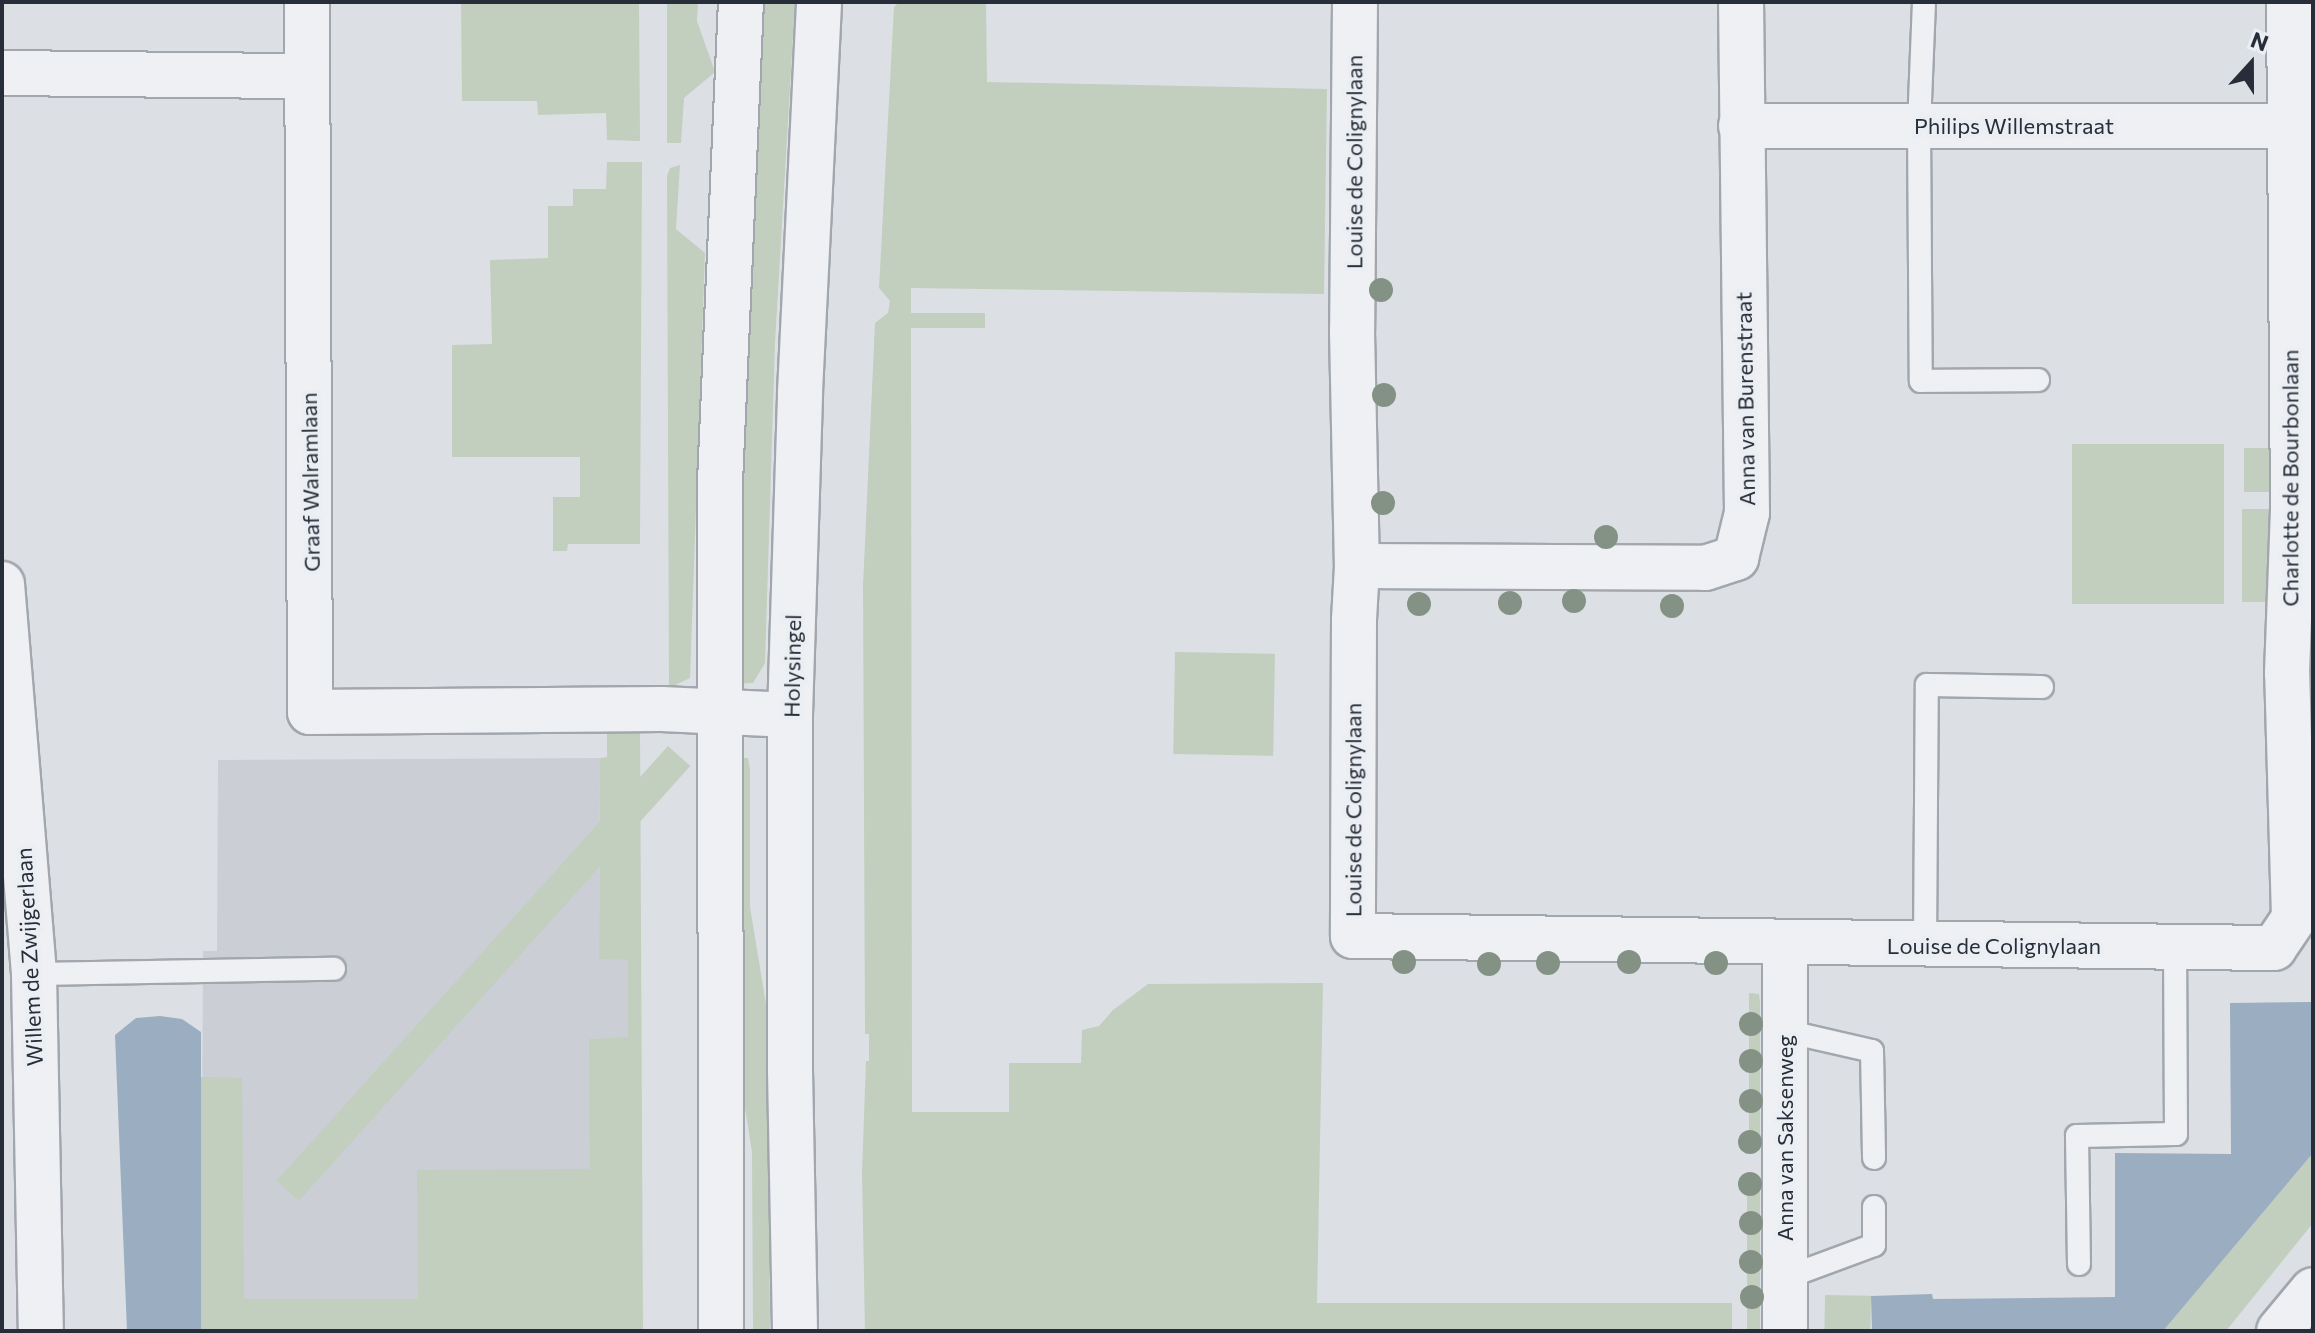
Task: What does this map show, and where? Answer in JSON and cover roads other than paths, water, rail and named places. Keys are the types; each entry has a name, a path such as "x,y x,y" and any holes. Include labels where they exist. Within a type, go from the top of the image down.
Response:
{"street":[{"path":"2,73 306,76 307,2"},
{"path":"721,1331 720,482 741,2"},
{"name":"Holysingel","path":"795,1331 790,1068 790,715 800,392 819,2"},
{"name":"Louise de Colignylaan","path":"1355,2 1352,331 1357,566 1354,620 1353,936 1925,946 2274,948"},
{"name":"Anna van Burenstraat","path":"1357,566 1705,568 1736,558 1747,513 1741,2"},
{"name":"Charlotte de Bourbonlaan","path":"2274,948 2294,918 2287,673 2293,511 2289,2"},
{"name":"Graaf Walramlaan","path":"306,76 310,712 662,709 790,715"},
{"name":"Philips Willemstraat","path":"1741,126 2288,126"},
{"name":"Willem de Zwijgerlaan","path":"2,584 34,974 41,1331"},
{"name":"Anna van Saksenweg","path":"1785,944 1785,1331"},
{"path":"2279,1331 2313,1290"}],"lane":[{"path":"1924,2 1919,126 1921,381 2038,380"},
{"path":"1925,946 1927,685 2042,687"},
{"path":"2079,1264 2077,1136 2176,1134 2175,947"},
{"path":"34,974 334,969"},
{"path":"1785,1031 1872,1051 1874,1158"},
{"path":"1785,1278 1874,1245 1874,1207"}],"water":[{"path":"2313,1002 2313,1153 2163,1331 1872,1331 1871,1296 1932,1294 1933,1299 2115,1297 2115,1153 2231,1154 2230,1003"},
{"path":"160,1016 182,1019 201,1032 201,1331 127,1331 115,1035 136,1018"}]}
